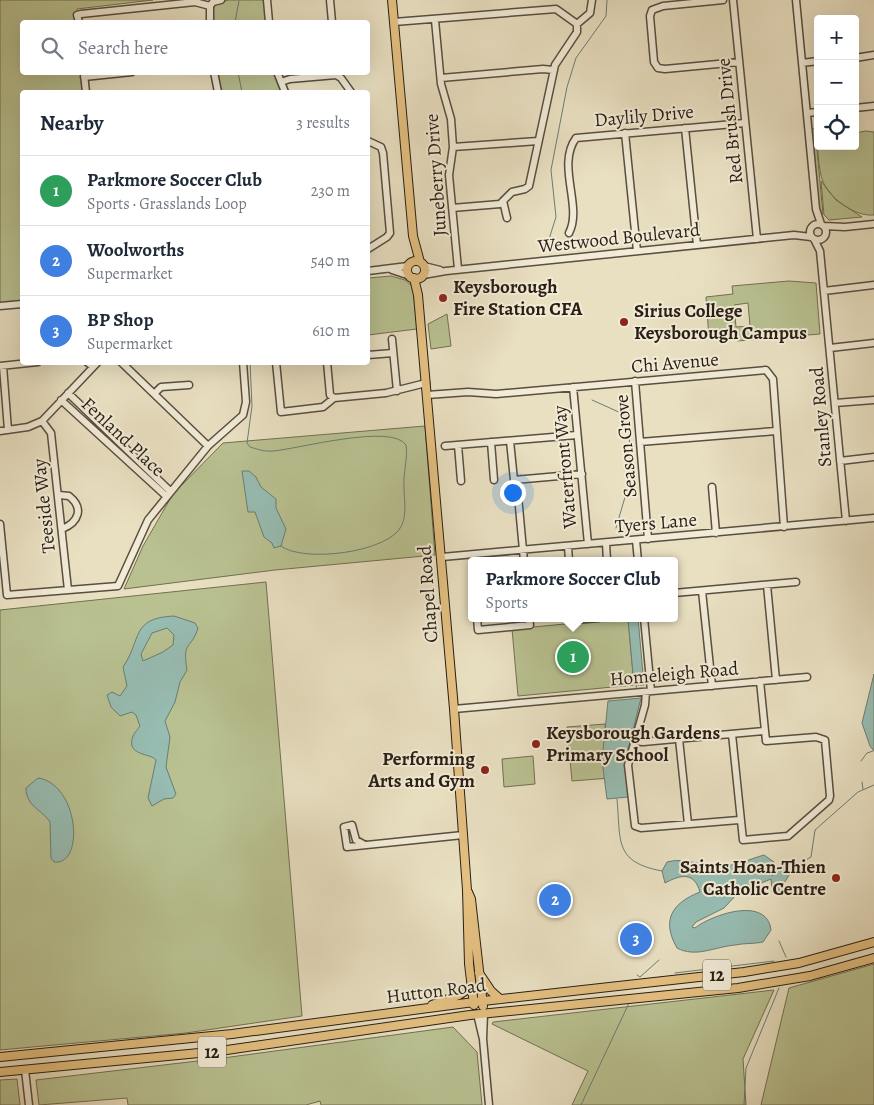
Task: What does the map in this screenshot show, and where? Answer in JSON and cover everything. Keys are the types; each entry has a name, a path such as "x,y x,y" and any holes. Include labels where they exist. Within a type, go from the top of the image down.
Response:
{"main road":[{"path":"392,0 413,236 422,264 417,276"},
{"path":"413,236 409,265 422,264"},
{"name":"Chapel Road","path":"409,265 417,276 464,835 471,986 478,1002"},
{"name":"Chapel Road","path":"467,890 472,899 479,973 478,1002 480,1014"},
{"name":"Hutton Road","path":"0,1057 222,1035 500,999 762,970 873,945"},
{"name":"Hutton Road","path":"0,1072 220,1051 480,1014 774,983 829,972 874,958"},
{"path":"479,973 491,991 500,999"},
{"path":"426,1009 459,995 471,986"},
{"path":"24,1055 25,1070"}],"street":[{"path":"78,20 77,15 81,14 195,2 210,6 221,0"},
{"path":"267,0 270,20"},
{"path":"330,0 332,20"},
{"path":"452,208 497,204 512,192 529,186 553,70 577,32 577,24 590,13 592,0"},
{"path":"722,0 663,6 652,10 650,16 654,62 658,68 664,69 739,62"},
{"name":"Red Brush Drive","path":"733,0 757,239"},
{"path":"796,0 816,208 823,225 845,227 874,224"},
{"path":"210,6 210,20"},
{"path":"394,24 556,9 577,24"},
{"name":"Juneberry Drive","path":"435,20 440,78 451,119 454,147 449,170 458,269"},
{"path":"859,57 874,55"},
{"path":"802,63 814,62"},
{"path":"440,78 542,69 553,70"},
{"path":"84,75 86,90"},
{"path":"215,75 218,90"},
{"path":"278,75 284,90"},
{"path":"281,82 290,79 327,75"},
{"path":"337,75 350,90"},
{"path":"859,108 874,106"},
{"path":"807,113 814,112"},
{"name":"Daylily Drive","path":"569,233 573,219 568,167 576,138 745,123"},
{"path":"685,128 697,245"},
{"path":"625,133 637,251"},
{"path":"454,147 538,141"},
{"path":"370,142 381,146 383,153 390,233 370,248"},
{"path":"503,201 508,218"},
{"path":"811,227 816,208"},
{"name":"Westwood Boulevard","path":"794,235 811,227 823,225"},
{"name":"Stanley Road","path":"823,225 824,237 820,251 846,521"},
{"name":"Stanley Road","path":"811,227 813,238 820,251"},
{"path":"824,237 845,227"},
{"name":"Westwood Boulevard","path":"417,276 446,270 794,235 813,238 824,237"},
{"name":"Westwood Boulevard","path":"422,264 446,270"},
{"path":"370,271 409,265"},
{"path":"380,270 400,271 417,276"},
{"path":"824,292 874,285"},
{"path":"0,306 20,304"},
{"path":"392,339 397,391"},
{"path":"830,348 874,343"},
{"path":"370,355 393,353"},
{"path":"8,430 1,366 20,364"},
{"path":"0,431 28,427 42,421 95,365"},
{"path":"123,365 208,446"},
{"path":"0,524 2,568 8,595 118,586 148,520 208,446 244,415 246,402 243,365"},
{"path":"276,365 281,412 323,407 334,398 397,391 426,383"},
{"path":"326,365 330,395 334,398"},
{"name":"Chi Avenue","path":"427,395 468,392 496,394 766,370 773,379 784,527"},
{"name":"Season Grove","path":"636,381 648,539"},
{"path":"154,394 160,387 189,385"},
{"name":"Waterfront Way","path":"573,387 588,544"},
{"name":"Fenland Place","path":"68,393 168,494"},
{"name":"Fenland Place","path":"61,400 168,494"},
{"path":"835,403 874,400"},
{"name":"Teeside Way","path":"42,421 51,433 68,590"},
{"path":"640,442 776,431"},
{"path":"444,446 577,435"},
{"path":"510,441 514,480 517,485 524,557"},
{"path":"491,442 494,480"},
{"path":"458,445 461,481"},
{"path":"840,461 874,457"},
{"path":"514,480 582,474"},
{"path":"712,487 716,533"},
{"path":"59,495 69,496 78,506 79,512 75,521 62,528"},
{"name":"Tyers Lane","path":"478,557 523,550 874,518"},
{"path":"636,540 638,557"},
{"path":"606,543 608,557"},
{"path":"568,546 569,557"},
{"name":"Tyers Lane","path":"442,557 468,558"},
{"path":"678,594 796,582"},
{"path":"767,585 776,680"},
{"path":"702,591 712,686"},
{"path":"477,622 478,630 529,622"},
{"path":"644,622 648,691 628,765 635,826 641,828 739,820"},
{"name":"Homeleigh Road","path":"454,709 808,677"},
{"path":"732,734 741,837 745,841 788,836 829,800 825,740 816,738 766,741 760,681"},
{"path":"634,741 764,731"},
{"path":"679,739 688,824"},
{"path":"365,845 464,835"},
{"name":"Chapel Road","path":"480,1014 489,1105"},
{"path":"25,1070 28,1105"}],"green space":[{"path":"0,0 153,0 77,9 78,20 20,20 20,75 82,75 84,90 20,90 20,302 0,305"},
{"path":"228,0 265,0 267,20 212,20 213,6"},
{"path":"217,75 276,75 282,90 220,90"},
{"path":"814,128 814,150 817,150 823,214 819,214 811,129"},
{"path":"859,132 874,132 874,215 859,213 843,205 830,193 822,179 818,158 818,150 859,150"},
{"path":"821,181 836,200 862,217 829,220 824,215"},
{"path":"391,276 405,280 413,287 417,329 370,335 370,278"},
{"path":"789,281 816,283 820,334 737,341 736,335 709,338 706,297 733,294 732,286","holes":["748,303 750,326 736,327 734,305"]},
{"path":"447,314 451,346 431,349 428,324"},
{"path":"425,426 435,555 275,570 124,589 143,546 173,494 223,443"},
{"path":"266,582 302,1016 186,1033 0,1050 0,610"},
{"path":"586,622 628,622 634,685 518,696 512,629"},
{"path":"605,724 610,778 572,781 567,727"},
{"path":"533,756 535,784 504,787 502,759"},
{"path":"874,964 874,1105 761,1105 789,988"},
{"path":"774,990 743,1059 746,1105 572,1105 588,1071 492,1024 493,1022"},
{"path":"453,1027 477,1052 482,1105 321,1105 320,1101 306,1105 128,1105 127,1098 39,1105 36,1080 223,1058"},
{"path":"17,1079 20,1105 0,1105 0,1080"}],"water":[{"path":"242,471 249,471 256,477 261,487 276,499 276,508 286,529 281,546 274,548 272,543 264,537 255,512 248,512"},
{"path":"174,616 195,623 198,628 186,649 187,670 180,682 175,702 165,721 170,737 166,767 176,794 173,798 164,799 152,806 148,798 156,760 135,751 131,742 140,726 136,715 132,712 120,716 111,707 107,695 112,692 120,696 127,686 123,667 139,632 150,621","holes":["167,628 174,635 173,645 143,661 141,654 152,633"]},
{"path":"628,622 638,622 644,685 634,685"},
{"path":"874,674 874,751 870,746 862,723"},
{"path":"641,698 625,762 628,797 607,799 602,760 608,701"},
{"path":"38,778 52,783 62,794 69,808 73,824 73,839 70,851 64,860 54,862 51,858 50,822 28,799 26,788"},
{"path":"764,855 774,862 772,876 780,868 789,868 791,872 778,893 772,892 771,879 739,892 724,908 696,922 692,927 695,928 714,918 738,911 760,913 767,920 771,930 763,942 738,944 698,952 684,951 677,948 670,929 672,914 682,901 700,892 697,885 690,878 676,878 665,883 662,871 667,862 687,861 712,866 724,866"}],"waterway":[{"path":"551,253 550,236 556,217 551,170 567,87 576,58 606,16 607,0"},
{"path":"235,20 239,1"},
{"path":"239,75 242,90"},
{"path":"250,365 252,406 247,443 250,447 264,451 273,451 344,439 383,436 397,439 406,445 404,516 402,525 394,535 364,548 325,554 307,554 292,551 281,546"},
{"path":"592,400 621,413 628,423 632,473 616,528"},
{"path":"636,688 637,684"},
{"path":"861,761 867,753 873,751"},
{"path":"862,782 863,789"},
{"path":"790,869 811,857 815,830 858,792 874,785"},
{"path":"617,799 620,837 627,855 635,862 662,871"},
{"path":"779,941 786,957"},
{"path":"637,975 640,977 659,960"},
{"path":"675,973 774,961"},
{"path":"744,1105 746,1068 779,988"},
{"path":"581,1105 629,1003"}],"place":[{"name":"Keysborough Fire Station CFA","path":"443,298"},
{"name":"Sirius College Keysborough Campus","path":"624,322"},
{"name":"Parkmore Soccer Club","path":"573,657"},
{"name":"Keysborough Gardens Primary School","path":"536,744"},
{"name":"Performing Arts and Gym","path":"485,770"},
{"name":"Saints Hoan-Thien Catholic Centre","path":"836,878"},
{"name":"Woolworths","path":"555,900"},
{"name":"BP Shop","path":"636,939"}]}
